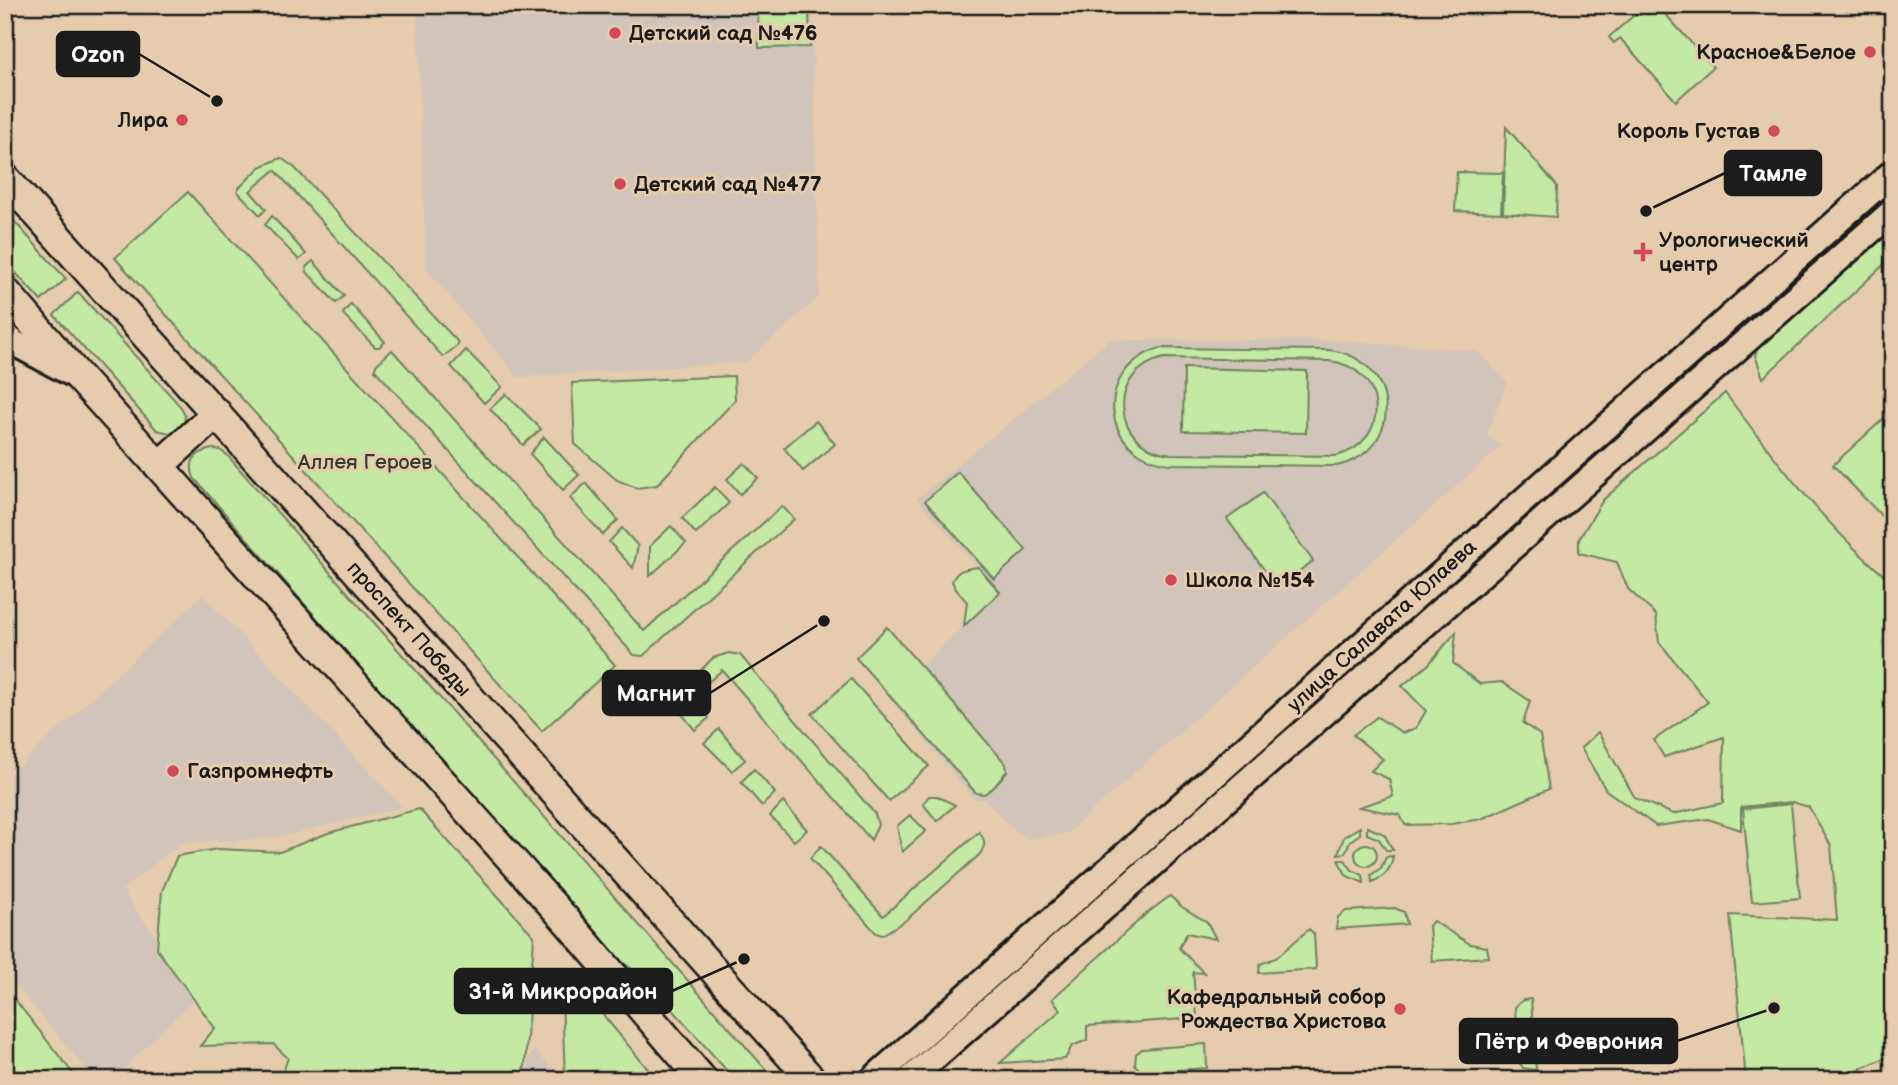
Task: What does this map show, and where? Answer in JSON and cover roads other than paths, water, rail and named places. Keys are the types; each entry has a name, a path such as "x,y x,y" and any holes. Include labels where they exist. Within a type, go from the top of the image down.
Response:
{"main road":[{"name":"улица Салавата Юлаева","path":"872,1080 1893,173"},
{"name":"проспект Победы","path":"5,178 812,1080"},
{"name":"улица Салавата Юлаева","path":"909,1080 1893,211"},
{"path":"5,291 565,919 704,1080"},
{"path":"5,335 14,343 79,377"},
{"path":"160,465 217,413"}],"place":[{"name":"Детский сад №476","path":"615,33"},
{"name":"Красное&Белое","path":"1870,52"},
{"name":"Ozon","path":"217,101"},
{"name":"Лира","path":"182,120"},
{"name":"Король Густав","path":"1774,131"},
{"name":"Детский сад №477","path":"620,184"},
{"name":"Тамле","path":"1646,211"},
{"name":"Урологический центр","path":"1643,252"},
{"name":"Школа №154","path":"1171,580"},
{"name":"Магнит","path":"824,621"},
{"name":"Газпромнефть","path":"173,771"},
{"name":"31-й Микрорайон","path":"744,959"},
{"name":"Пётр и Феврония","path":"1774,1008"},
{"name":"Кафедральный собор Рождества Христова","path":"1400,1009"}],"park label":[{"name":"Аллея Героев","path":"365,462"}]}
